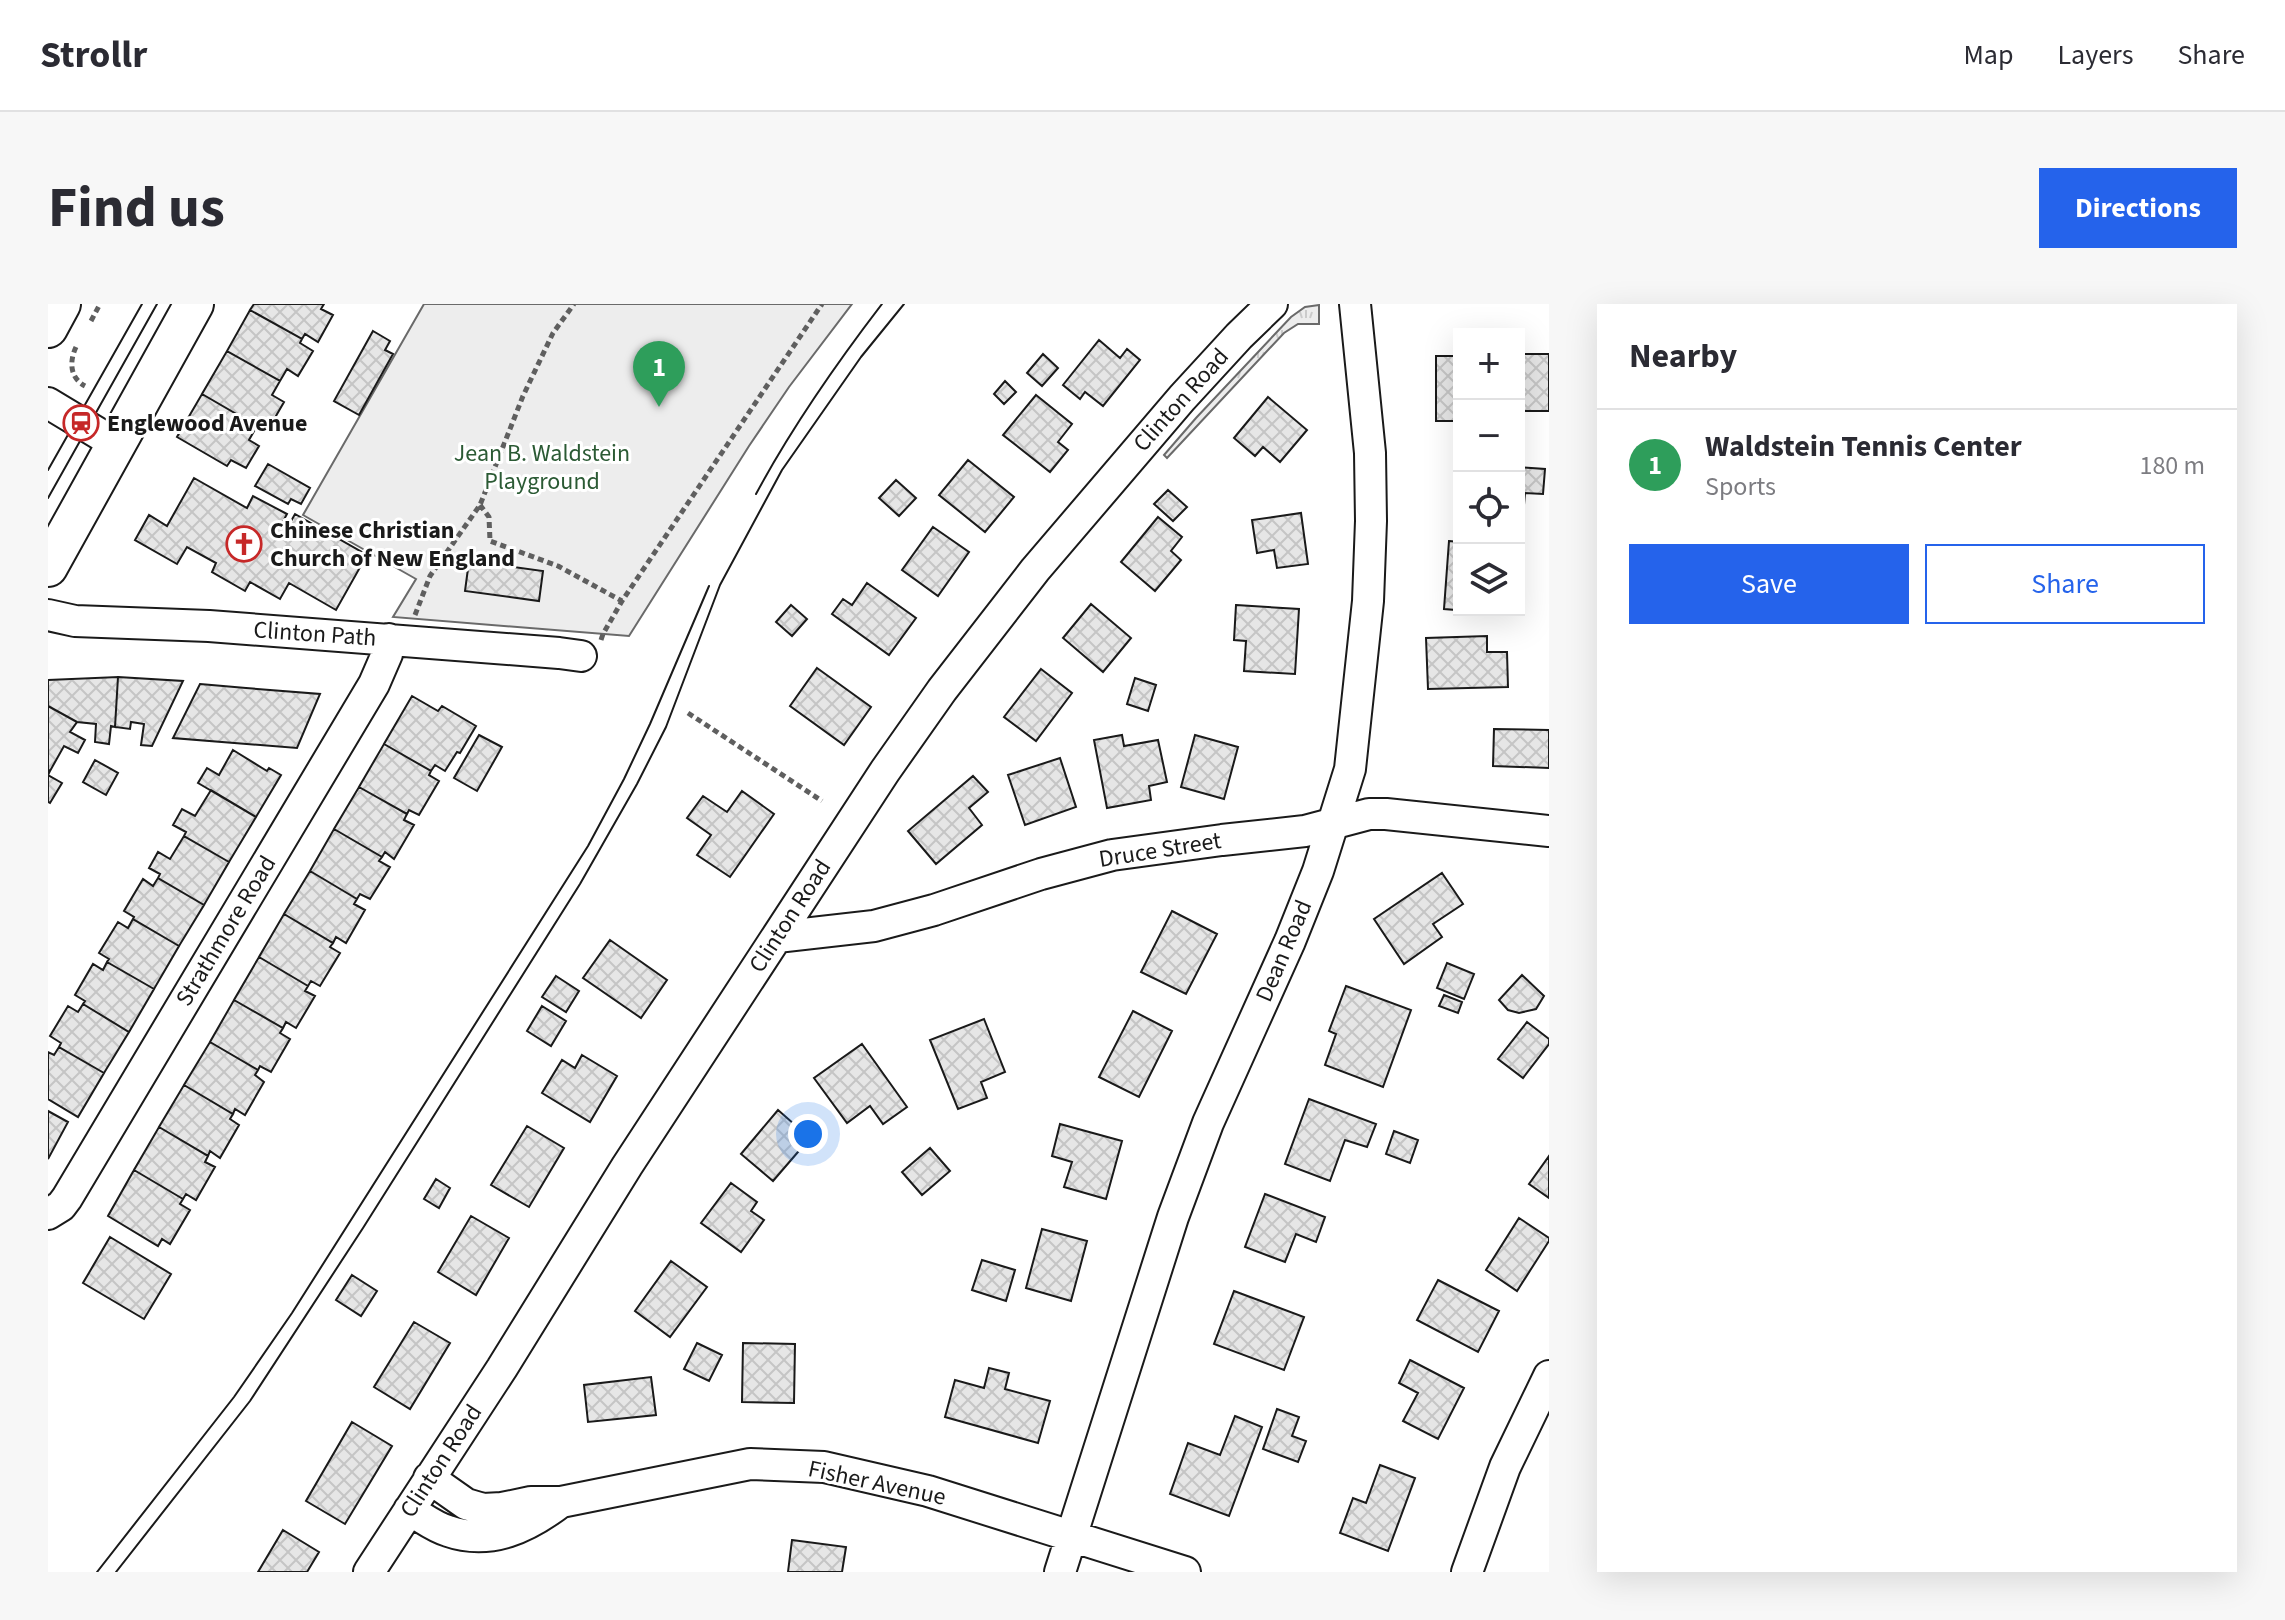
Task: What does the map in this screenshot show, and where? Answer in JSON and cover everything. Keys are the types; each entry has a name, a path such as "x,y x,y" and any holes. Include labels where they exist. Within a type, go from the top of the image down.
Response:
{"main road":[{"path":"48,567 194,304"},
{"path":"65,332 75,314"}],"street":[{"name":"Clinton Road","path":"369,1572 502,1368 627,1166 885,771 942,690 1026,581 1172,408 1272,304"},
{"name":"Dean Road","path":"1060,1572 1162,1249 1197,1151 1318,871 1351,762 1371,554 1370,453 1355,304"},
{"path":"48,403 116,444"},
{"name":"Clinton Path","path":"48,615 75,621 209,626 581,656"},
{"name":"Strathmore Road","path":"48,1214 67,1198 374,684 397,640"},
{"name":"Druce Street","path":"777,937 874,926 1112,855 1305,831 1369,814 1549,831"},
{"path":"1467,1572 1505,1467 1549,1376"},
{"name":"Fisher Avenue","path":"429,1478 466,1504 483,1509 531,1502 561,1502 750,1464 824,1467 928,1491 1185,1572"},
{"name":"Fisher Avenue","path":"409,1510 447,1531 474,1537 512,1532 561,1502"}],"path":[{"path":"75,314 100,304"},
{"path":"397,640 430,576 480,505 523,396 553,333 574,304"},
{"path":"603,634 622,601 822,304"},
{"path":"65,332 77,382 85,386"},
{"path":"480,505 489,517 490,541 558,566 622,601"},
{"path":"688,713 822,801"}],"green space":[{"path":"1319,305 1319,324 1298,324 1284,333 1167,458 1164,455 1291,317 1305,307"}],"shaded area":[{"name":"Jean B. Waldstein Playground","path":"424,304 852,304 749,446 629,636 393,617 416,579 303,515"}],"building":[{"path":"254,304 324,304 321,309 333,315 318,342 305,334 302,339 250,310"},
{"path":"250,310 302,339 300,343 313,351 298,376 287,369 280,381 227,351"},
{"path":"373,331 390,341 385,350 393,354 359,415 334,401"},
{"path":"1099,340 1120,358 1127,349 1140,360 1103,406 1085,392 1080,399 1063,385"},
{"path":"227,351 280,381 272,395 284,402 269,428 259,423 257,426 202,394"},
{"path":"1043,354 1058,368 1042,386 1027,373"},
{"path":"1525,354 1549,354 1549,411 1525,411"},
{"path":"1436,356 1453,356 1453,421 1436,421"},
{"path":"1005,381 1016,392 1004,404 994,394"},
{"path":"202,394 257,426 249,440 259,446 246,468 231,460 227,466 177,437"},
{"path":"1036,395 1072,424 1058,442 1068,450 1050,472 1003,435"},
{"path":"1268,397 1307,430 1280,462 1263,447 1255,456 1234,438"},
{"path":"968,460 1014,497 985,532 939,495"},
{"path":"268,464 310,488 301,504 291,499 288,504 255,486"},
{"path":"1525,467 1545,469 1543,494 1525,493"},
{"name":"Chinese Christian Church of New England","path":"194,478 247,508 253,496 287,514 280,527 286,530 295,514 367,555 336,610 289,583 280,599 250,582 245,591 212,572 216,563 187,547 177,564 135,540 149,515 167,526"},
{"path":"896,480 916,498 899,516 879,498"},
{"path":"1168,490 1187,507 1173,521 1154,504"},
{"path":"1301,513 1308,564 1277,568 1274,550 1257,553 1252,520"},
{"path":"1158,517 1182,537 1171,551 1181,560 1155,591 1121,562"},
{"path":"933,527 969,552 938,596 902,570"},
{"path":"1449,541 1453,541 1453,610 1444,609"},
{"path":"469,561 543,571 539,601 465,591"},
{"path":"867,583 916,618 889,655 832,614 843,599 852,605"},
{"path":"1091,604 1131,638 1103,672 1063,638"},
{"path":"791,605 807,619 792,636 776,622"},
{"path":"1236,605 1299,609 1295,674 1244,671 1246,641 1234,640"},
{"path":"1487,636 1487,652 1507,652 1508,687 1428,689 1426,638"},
{"path":"817,668 871,707 844,745 790,706"},
{"path":"1041,669 1072,693 1036,741 1004,717"},
{"path":"118,677 115,727 111,726 109,744 95,742 96,724 77,722 48,706 48,680"},
{"path":"118,677 183,681 152,746 141,745 144,724 131,722 130,729 115,727"},
{"path":"1135,678 1156,685 1148,711 1127,704"},
{"path":"200,684 320,694 297,748 173,738"},
{"path":"412,696 438,711 442,706 476,726 445,771 435,765 431,771 384,744"},
{"path":"48,706 77,722 70,732 85,740 78,753 64,746 50,771 48,770"},
{"path":"1494,729 1549,730 1549,768 1493,766"},
{"path":"479,735 502,747 477,791 454,778"},
{"path":"1122,735 1124,746 1158,740 1167,782 1149,786 1151,800 1107,808 1094,740"},
{"path":"1195,735 1238,747 1224,799 1181,787"},
{"path":"384,744 431,771 429,775 439,781 419,815 409,810 407,814 359,787"},
{"path":"233,750 267,771 269,768 281,775 256,817 198,783 207,768 219,775"},
{"path":"1060,758 1076,807 1025,825 1008,775"},
{"path":"95,760 118,773 106,795 83,782"},
{"path":"48,775 62,783 50,803 48,802"},
{"path":"973,776 988,792 969,808 982,825 936,864 908,831"},
{"path":"359,787 407,814 404,820 414,825 394,859 385,852 382,857 334,829"},
{"path":"211,790 256,817 229,862 184,836 186,832 173,825 182,809 195,816"},
{"path":"742,791 774,814 730,877 697,855 711,835 687,818 703,796 727,812"},
{"path":"334,829 382,857 379,861 390,867 370,899 360,894 357,899 310,871"},
{"path":"184,836 229,862 204,905 158,878 160,874 149,868 158,852 170,859"},
{"path":"310,871 357,899 354,904 365,910 346,943 336,937 333,943 284,914"},
{"path":"1442,873 1463,904 1433,924 1442,937 1404,964 1374,919"},
{"path":"158,878 204,905 179,946 124,911 143,879 153,886"},
{"path":"1172,911 1217,934 1186,994 1141,972"},
{"path":"284,914 333,943 330,947 340,953 320,986 311,981 308,986 259,957"},
{"path":"133,919 179,946 154,989 107,962 109,959 99,953 118,922 128,928"},
{"path":"610,940 667,980 641,1018 583,978"},
{"path":"259,957 308,986 305,991 315,996 296,1028 286,1022 283,1028 234,1000"},
{"path":"107,962 154,989 129,1032 83,1004 85,1001 75,995 93,964 103,970"},
{"path":"1447,963 1474,974 1464,999 1437,988"},
{"path":"1522,975 1544,996 1536,1009 1519,1013 1508,1010 1499,1000"},
{"path":"556,976 579,991 566,1012 542,997"},
{"path":"1346,986 1411,1010 1383,1087 1325,1065 1336,1034 1329,1031"},
{"path":"1444,995 1462,1002 1458,1013 1439,1006"},
{"path":"234,1000 283,1028 280,1033 290,1039 271,1072 260,1066 258,1070 210,1042"},
{"path":"83,1004 129,1032 104,1073 59,1047 61,1043 50,1036 68,1006 78,1012"},
{"path":"542,1006 566,1021 551,1046 527,1031"},
{"path":"1133,1011 1172,1031 1139,1097 1099,1077"},
{"path":"984,1019 1005,1072 981,1082 987,1098 958,1109 930,1040"},
{"path":"1527,1022 1549,1039 1549,1044 1523,1078 1498,1059"},
{"path":"210,1042 258,1070 255,1075 264,1082 245,1115 235,1109 233,1114 184,1085"},
{"path":"862,1044 907,1107 883,1124 870,1106 847,1123 814,1078"},
{"path":"59,1047 104,1073 78,1117 48,1099 48,1052 54,1055"},
{"path":"582,1055 617,1076 590,1122 542,1093 562,1060 575,1068"},
{"path":"184,1085 233,1114 230,1119 239,1125 220,1158 210,1151 208,1156 159,1127"},
{"path":"1309,1099 1376,1124 1367,1147 1345,1140 1330,1181 1285,1164"},
{"path":"778,1110 810,1138 773,1181 741,1154"},
{"path":"48,1111 68,1122 48,1159"},
{"path":"1060,1124 1122,1141 1106,1199 1064,1187 1072,1162 1052,1156"},
{"path":"527,1126 564,1148 529,1207 491,1185"},
{"path":"159,1127 208,1156 205,1162 215,1167 196,1200 186,1194 183,1199 134,1170"},
{"path":"1394,1131 1418,1140 1410,1163 1386,1154"},
{"path":"930,1148 950,1171 922,1195 902,1172"},
{"path":"1549,1156 1549,1198 1529,1184"},
{"path":"134,1170 183,1199 180,1204 190,1210 170,1244 162,1239 158,1246 108,1216"},
{"path":"436,1179 450,1188 439,1208 424,1199"},
{"path":"731,1183 757,1202 751,1211 764,1220 741,1252 701,1223"},
{"path":"1265,1194 1325,1217 1316,1242 1296,1234 1285,1262 1245,1247"},
{"path":"471,1216 509,1238 476,1295 438,1272"},
{"path":"1519,1218 1549,1241 1517,1291 1486,1270"},
{"path":"1042,1229 1087,1241 1071,1301 1026,1288"},
{"path":"110,1237 171,1274 144,1319 83,1283"},
{"path":"982,1260 1015,1270 1006,1301 972,1290"},
{"path":"671,1261 707,1287 670,1337 635,1311"},
{"path":"352,1275 377,1291 361,1316 336,1300"},
{"path":"1438,1280 1499,1311 1478,1352 1417,1320"},
{"path":"1234,1291 1304,1317 1284,1370 1214,1344"},
{"path":"414,1322 450,1343 410,1409 374,1387"},
{"path":"697,1343 722,1355 709,1381 684,1369"},
{"path":"743,1343 795,1344 794,1403 742,1402"},
{"path":"1410,1360 1464,1388 1438,1439 1403,1421 1418,1393 1399,1383"},
{"path":"989,1368 1009,1373 1005,1389 1050,1401 1038,1443 945,1417 955,1380 984,1388"},
{"path":"651,1377 656,1415 588,1422 584,1385"},
{"path":"1277,1409 1299,1417 1292,1436 1306,1441 1298,1462 1263,1449"},
{"path":"1235,1416 1262,1427 1229,1516 1170,1494 1188,1443 1220,1455"},
{"path":"352,1422 392,1446 345,1524 306,1501"},
{"path":"1380,1465 1415,1478 1388,1551 1340,1533 1353,1498 1366,1503"},
{"path":"283,1530 319,1552 307,1572 258,1572"},
{"path":"792,1540 846,1547 842,1572 788,1572"}],"tram line":[{"path":"48,470 142,304"},
{"path":"48,498 157,304"},
{"path":"756,494 815,396 882,304"},
{"path":"116,1572 250,1401 580,884 666,727 720,585 782,470 861,357 904,304"},
{"path":"97,1572 234,1397 292,1313 588,846 650,724 709,586"}],"place":[{"name":"Waldstein Tennis Center","path":"659,407"},
{"name":"Englewood Avenue","path":"81,423"},
{"name":"Chinese Christian Church of New England","path":"244,544"}]}
